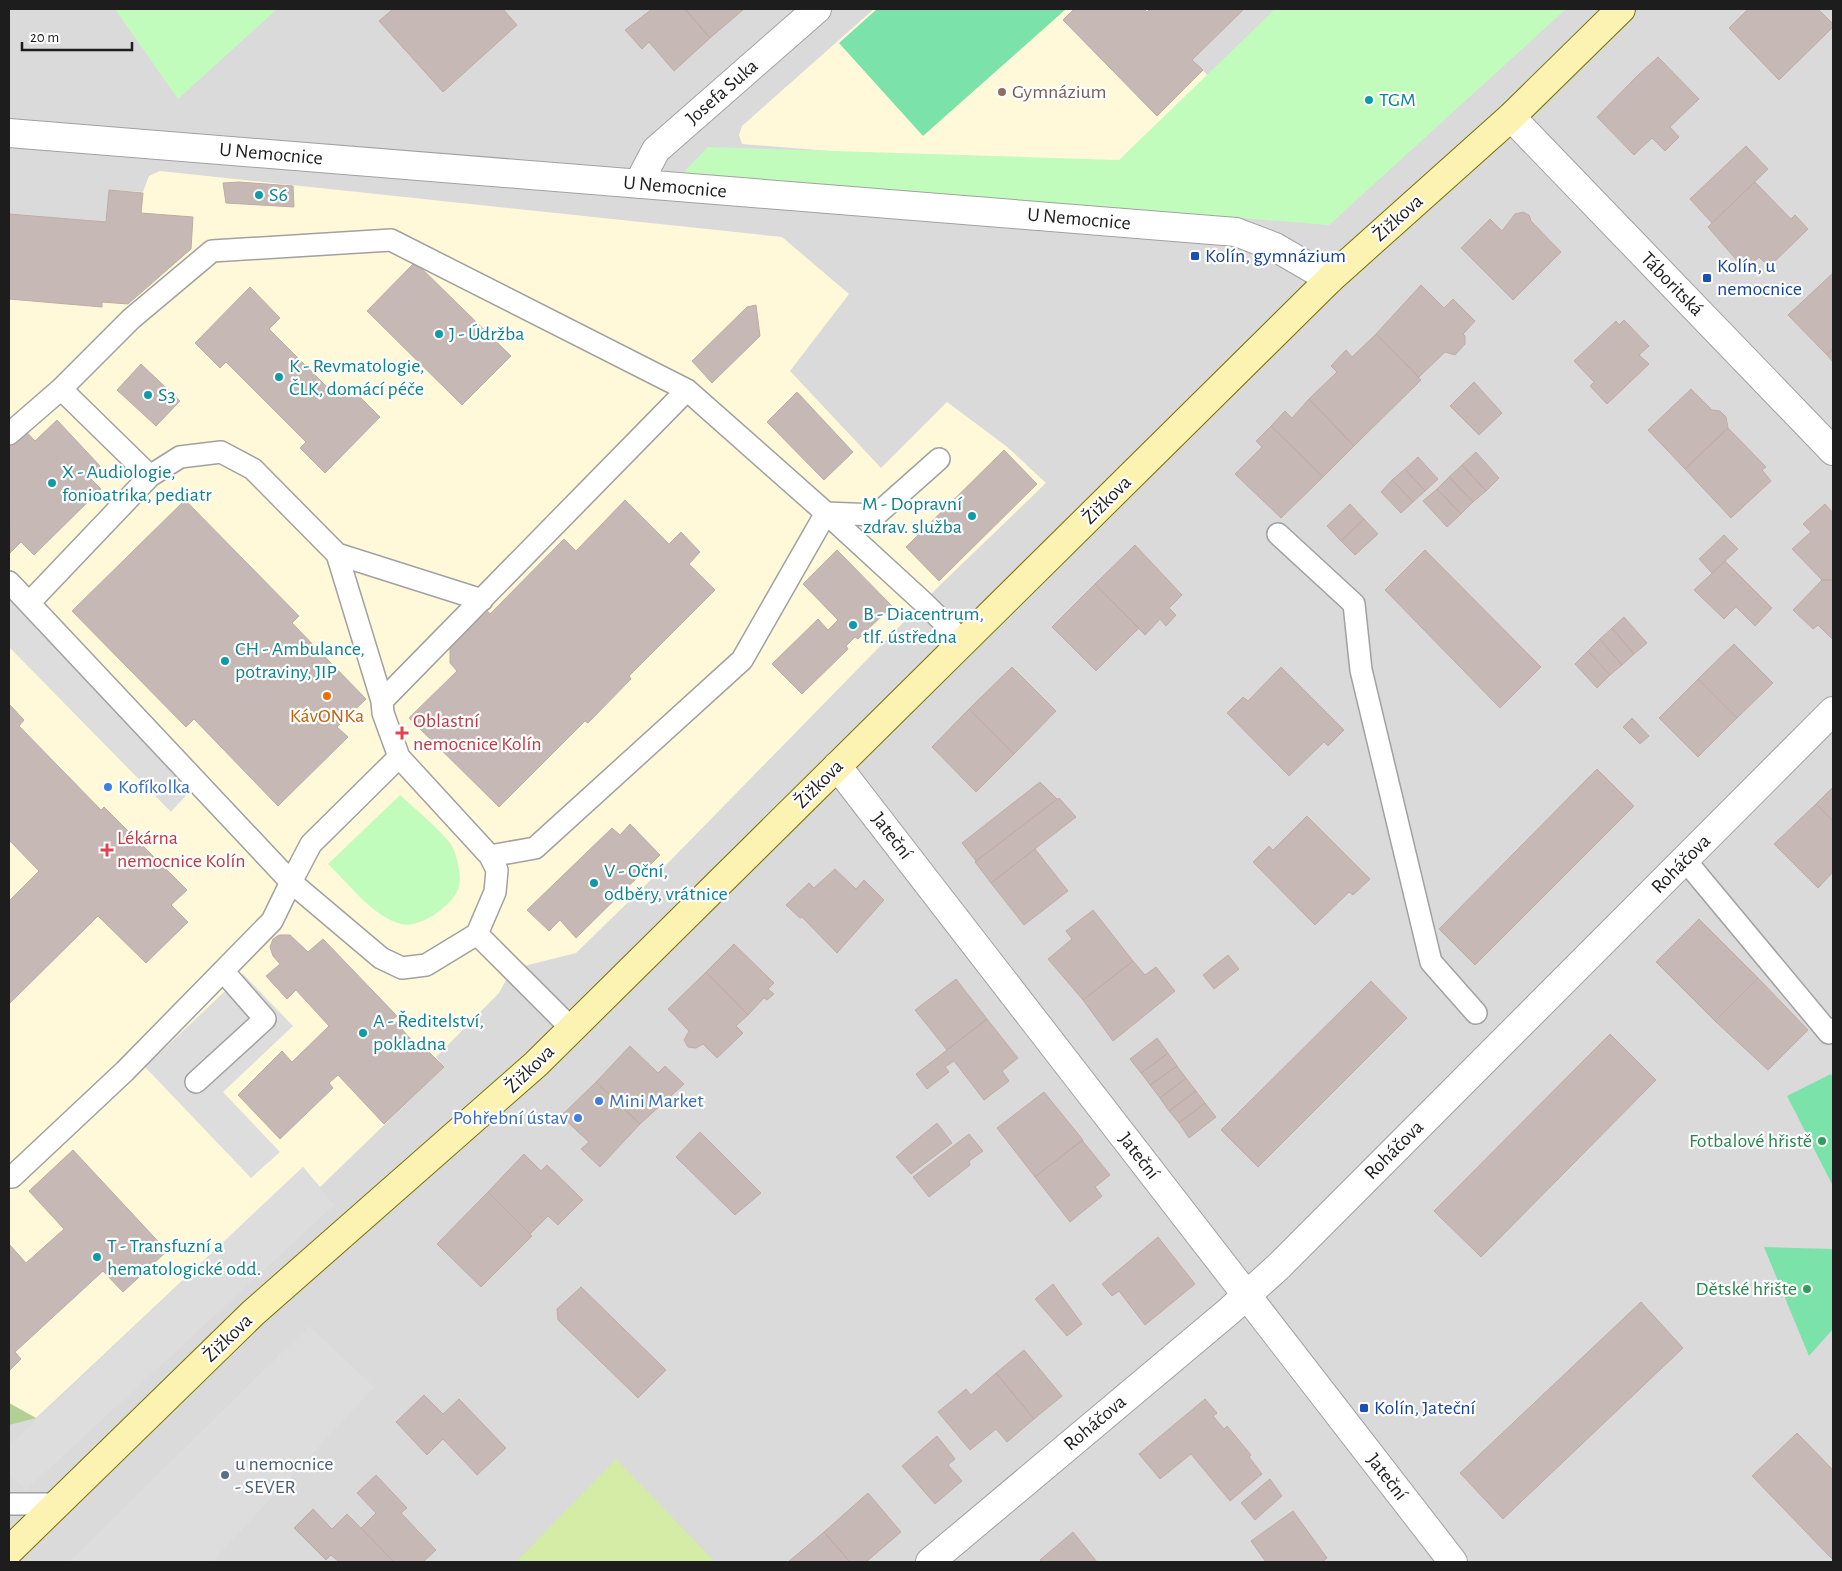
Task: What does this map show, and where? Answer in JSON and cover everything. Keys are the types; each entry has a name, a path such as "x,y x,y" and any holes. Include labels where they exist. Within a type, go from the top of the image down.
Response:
{"street":[{"name":"Josefa Suka","path":"638,184 656,150 817,9"},
{"name":"Žižkova","path":"9,1551 55,1504 253,1313 492,1105 964,642 1330,279 1511,117 1620,9"},
{"name":"Táboritská","path":"1511,117 1833,451"},
{"name":"U Nemocnice","path":"9,133 1236,232 1275,247 1330,279"},
{"name":"Roháčova","path":"930,1562 1247,1295 1833,711"},
{"name":"Jateční","path":"837,766 1247,1295 1439,1557"}],"lane":[{"path":"9,434 62,389 132,319 212,252 391,240 687,390 826,513 964,642"},
{"path":"62,389 150,476"},
{"path":"382,701 687,390"},
{"path":"9,582 28,603 291,882 381,958 402,968 426,965 477,934 495,892 497,870 490,856 399,757 383,713 382,701 337,554 253,469 220,452 180,457 150,476 28,603"},
{"path":"826,513 876,515 939,459"},
{"path":"490,856 535,848 742,660 826,513"},
{"path":"1278,534 1354,604 1361,670 1432,962 1476,1013"},
{"path":"337,554 482,600"},
{"path":"9,1177 12,1177 124,1071 272,921 311,844 399,757"},
{"path":"1685,860 1829,1033 1833,1029"},
{"path":"477,934 572,1028"},
{"path":"196,1082 265,1018 223,971"},
{"path":"9,1504 55,1504"}],"shaded area":[{"path":"9,9 1833,9 1833,1562 9,1562"},
{"name":"Gymnázium","path":"874,9 1244,9 1192,60 1246,113 1177,179 742,144 739,135 742,126"},
{"name":"Oblastní nemocnice Kolín","path":"160,171 782,237 849,294 790,371 881,468 947,402 1006,446 1046,483 939,586 666,865 576,953 512,969 499,993 436,1057 444,1067 320,1187 303,1167 36,1418 9,1403 9,214 106,222 109,190 143,192 149,176"},
{"path":"9,596 192,789 171,812 9,647"},
{"path":"243,974 293,1026 223,1092 280,1152 251,1178 145,1067"},
{"path":"303,1167 334,1205 26,1490 9,1473 9,1446"},
{"name":"u nemocnice - SEVER","path":"309,1326 374,1387 212,1562 69,1562"}],"green space":[{"path":"115,9 277,9 178,99"},
{"path":"877,9 1066,9 923,136 839,43"},
{"path":"1275,9 1566,9 1329,225 683,173 708,147 1119,160"},
{"path":"400,795 436,827 452,846 456,855 460,877 456,894 443,908 426,919 409,925 390,920 380,914 362,899 328,864"},
{"name":"Fotbalové hřistě","path":"1831,1074 1833,1078 1833,1186 1787,1096"},
{"name":"Dětské hřište","path":"1764,1247 1833,1249 1833,1329 1809,1356"},
{"path":"9,1403 36,1418 9,1425"},
{"path":"616,1459 715,1562 516,1562"}],"building":[{"path":"393,9 503,9 517,25 443,92 379,21"},
{"path":"652,9 685,9 710,38 674,71 649,42 642,49 625,30"},
{"path":"685,9 744,9 710,38"},
{"path":"1074,9 1144,9 1147,12 1150,9 1244,9 1192,60 1203,70 1157,116 1063,20"},
{"path":"1748,9 1818,9 1833,24 1833,27 1779,80 1729,28"},
{"path":"1658,57 1699,99 1670,127 1679,137 1665,151 1652,138 1634,155 1597,117"},
{"path":"1746,146 1768,169 1712,223 1690,199"},
{"name":"S6","path":"239,182 293,186 294,207 226,203 223,183"},
{"path":"1755,182 1791,219 1795,215 1808,229 1769,267 1759,257 1745,270 1708,227"},
{"path":"109,190 143,193 141,213 193,217 191,249 128,304 102,302 102,307 9,299 9,214 106,222"},
{"path":"1523,212 1529,215 1531,221 1561,252 1513,300 1461,248 1490,219 1502,231 1515,214"},
{"name":"J - Údržba","path":"415,262 511,356 462,405 367,311"},
{"path":"1833,273 1833,348 1827,355 1788,315"},
{"path":"1421,285 1444,308 1453,299 1475,321 1463,334 1465,336 1465,344 1455,355 1445,352 1419,377 1376,334"},
{"name":"K - Revmatologie, ČLK, domácí péče","path":"250,287 280,318 269,329 338,398 350,387 380,417 325,473 300,448 306,442 226,362 220,368 195,343"},
{"path":"756,305 760,336 712,383 692,361 747,307"},
{"path":"1624,320 1649,346 1639,355 1649,364 1607,404 1590,386 1594,382 1574,361 1616,321 1619,325"},
{"path":"1376,334 1421,380 1354,446 1309,399 1337,372 1331,366 1346,350 1352,357"},
{"path":"1833,348 1833,362 1827,355"},
{"name":"S3","path":"141,364 180,401 156,426 117,390"},
{"path":"1474,382 1502,413 1479,435 1450,406"},
{"path":"1691,389 1712,410 1720,411 1726,417 1728,428 1685,469 1648,430"},
{"path":"797,392 853,452 824,480 767,422"},
{"path":"1309,399 1354,446 1323,477 1271,426 1285,411 1292,418"},
{"name":"X - Audiologie, fonioatrika, pediatr","path":"57,420 100,466 88,476 101,489 34,555 21,542 10,553 9,436 20,425 35,441"},
{"path":"1271,426 1323,477 1281,518 1235,474 1262,447 1256,441"},
{"path":"1728,428 1766,467 1762,470 1771,481 1731,518 1685,469"},
{"name":"M - Dopravní zdrav. služba","path":"1004,450 1037,484 939,581 906,547"},
{"path":"1476,452 1499,478 1486,491 1462,465"},
{"path":"1418,457 1438,479 1425,491 1405,469"},
{"path":"1462,465 1486,491 1473,502 1449,477"},
{"path":"1405,469 1425,491 1413,502 1392,480"},
{"path":"1449,477 1473,502 1461,514 1437,489"},
{"path":"1392,480 1413,502 1401,513 1381,492"},
{"path":"1437,489 1461,514 1447,527 1423,501"},
{"name":"CH - Ambulance, potraviny, JIP","path":"185,500 299,616 292,623 366,699 337,727 348,737 278,806 194,719 186,727 72,611"},
{"path":"625,500 669,544 681,532 700,552 689,564 715,590 629,676 631,679 588,723 585,721 499,807 409,718 457,671 450,663 450,647 486,609 490,614 564,539 576,551"},
{"path":"1350,504 1364,519 1341,541 1327,526"},
{"path":"1825,504 1833,513 1833,580 1822,580 1792,549 1811,532 1803,524"},
{"path":"1364,519 1378,534 1355,555 1341,541"},
{"path":"1724,535 1738,549 1712,573 1699,559"},
{"path":"1135,545 1182,595 1169,608 1176,615 1166,626 1160,619 1145,635 1095,584"},
{"name":"B - Diacentrum, tlf. ústředna","path":"837,550 892,606 858,639 855,637 846,646 848,649 802,694 772,664 818,619 828,630 838,620 803,584"},
{"path":"1425,550 1541,667 1500,708 1385,590"},
{"path":"1725,561 1772,608 1755,626 1736,607 1724,619 1694,590"},
{"path":"1822,580 1833,580 1833,640 1818,625 1813,629 1793,610"},
{"path":"1095,584 1139,628 1096,671 1052,627"},
{"path":"1624,617 1647,643 1634,654 1612,628"},
{"path":"1612,628 1634,654 1622,665 1600,639"},
{"path":"1600,639 1622,665 1610,675 1588,651"},
{"path":"1734,644 1773,683 1737,718 1698,679"},
{"path":"1588,651 1610,675 1597,688 1575,664"},
{"path":"1012,667 1056,711 1014,754 969,709"},
{"path":"1281,667 1344,730 1328,746 1324,742 1289,776 1227,713 1243,697 1248,701"},
{"path":"1698,679 1737,718 1698,757 1659,718"},
{"path":"9,704 24,720 19,726 101,810 104,807 187,890 171,905 188,922 146,963 98,916 9,1004 9,901 39,871 9,840"},
{"path":"969,709 1014,754 976,792 932,747"},
{"path":"1632,718 1649,736 1640,744 1623,727"},
{"path":"1597,769 1634,806 1475,965 1439,929"},
{"path":"1040,782 1057,799 976,861 962,843"},
{"path":"1833,787 1833,821 1816,804"},
{"path":"1059,798 1076,817 991,883 975,862"},
{"path":"1816,804 1833,821 1833,872 1818,888 1774,844"},
{"path":"1307,816 1370,879 1353,895 1349,892 1315,925 1253,862 1269,846 1273,850"},
{"name":"V - Oční, odběry, vrátnice","path":"630,824 660,855 576,938 560,920 549,931 527,910 612,828 620,835"},
{"path":"1035,849 1068,891 1024,925 991,883"},
{"path":"835,869 856,889 864,880 884,900 837,953 802,917 800,918 786,905 809,883 814,888"},
{"path":"1093,910 1133,961 1083,1000 1048,959 1072,939 1066,931"},
{"path":"1699,919 1758,978 1715,1021 1656,962"},
{"name":"A - Ředitelství, pokladna","path":"279,935 290,935 308,952 323,939 397,1016 393,1019 415,1044 418,1041 444,1067 384,1124 338,1075 329,1083 333,1088 280,1139 238,1095 282,1051 292,1062 329,1026 296,990 287,999 266,976 280,964 273,956 270,947 273,939"},
{"path":"734,944 774,983 768,989 774,994 767,1000 764,998 748,1015 706,972"},
{"path":"1228,955 1239,969 1214,989 1203,975"},
{"path":"1133,961 1145,975 1156,967 1175,991 1113,1041 1083,1000"},
{"path":"706,972 748,1015 736,1026 743,1033 717,1058 703,1044 696,1048 688,1047 684,1040 689,1031 668,1009"},
{"path":"1758,978 1808,1030 1768,1070 1715,1021"},
{"path":"956,979 987,1019 947,1050 915,1010"},
{"path":"1371,981 1407,1018 1258,1167 1221,1130"},
{"path":"987,1019 1018,1058 1002,1071 1009,1081 984,1100 954,1061 945,1067 949,1072 927,1089 916,1074"},
{"path":"1610,1034 1656,1080 1481,1257 1434,1211"},
{"path":"1157,1038 1168,1053 1141,1073 1130,1059"},
{"path":"630,1046 658,1073 665,1066 684,1084 640,1124 596,1082"},
{"path":"1168,1053 1177,1066 1150,1085 1141,1073"},
{"path":"1177,1066 1186,1078 1160,1098 1150,1085"},
{"path":"1186,1078 1196,1091 1169,1111 1160,1098"},
{"path":"596,1082 640,1124 600,1167 581,1149 589,1142 561,1116"},
{"path":"1196,1091 1205,1103 1179,1123 1169,1111"},
{"path":"1044,1092 1083,1140 1035,1177 997,1128"},
{"path":"1205,1103 1216,1117 1189,1138 1179,1123"},
{"path":"937,1123 952,1143 911,1174 896,1157"},
{"path":"700,1132 761,1193 735,1215 676,1157"},
{"path":"969,1134 983,1151 969,1161 970,1165 929,1197 913,1177"},
{"path":"1082,1140 1110,1175 1095,1187 1102,1196 1070,1222 1035,1177"},
{"name":"T - Transfuzní a hematologické odd.","path":"73,1150 167,1251 123,1292 103,1271 15,1352 21,1359 9,1371 9,1244 26,1263 64,1229 29,1191"},
{"path":"524,1154 541,1171 547,1165 583,1200 558,1225 548,1216 530,1234 488,1192"},
{"path":"488,1192 532,1236 481,1287 437,1244"},
{"path":"1158,1237 1195,1284 1145,1325 1119,1291 1112,1296 1102,1284"},
{"path":"1053,1284 1082,1324 1067,1336 1035,1299"},
{"path":"581,1287 666,1370 638,1398 558,1320 557,1309"},
{"path":"1641,1302 1683,1348 1503,1519 1460,1473"},
{"path":"1024,1350 1062,1396 1034,1419 996,1373"},
{"path":"996,1373 1034,1419 1007,1442 996,1429 970,1450 938,1412 966,1389 971,1395"},
{"path":"424,1395 443,1414 459,1399 506,1448 477,1475 443,1439 427,1455 396,1422"},
{"path":"1205,1399 1217,1413 1213,1416 1224,1429 1227,1426 1251,1455 1249,1457 1262,1474 1230,1501 1191,1454 1160,1479 1139,1454"},
{"path":"1797,1433 1833,1470 1833,1560 1752,1476"},
{"path":"937,1436 955,1459 948,1465 962,1481 935,1504 902,1466"},
{"path":"376,1475 407,1508 401,1513 436,1550 423,1562 394,1562 361,1528 376,1513 357,1493"},
{"path":"1270,1479 1282,1496 1255,1520 1241,1503"},
{"path":"868,1493 901,1532 866,1562 850,1562 824,1532"},
{"path":"313,1509 332,1529 347,1514 394,1562 339,1562 331,1555 326,1560 294,1528"},
{"path":"1293,1511 1327,1558 1322,1562 1266,1562 1251,1541"},
{"path":"824,1532 850,1562 788,1562"},
{"path":"1073,1532 1097,1562 1042,1562 1040,1560"}],"place":[{"name":"Gymnázium","path":"1002,92"},
{"name":"TGM","path":"1369,100"},
{"name":"S6","path":"259,195"},
{"name":"Kolín, gymnázium","path":"1195,256"},
{"name":"Kolín, u nemocnice","path":"1707,278"},
{"name":"J - Údržba","path":"439,334"},
{"name":"K - Revmatologie, ČLK, domácí péče","path":"279,377"},
{"name":"S3","path":"148,395"},
{"name":"X - Audiologie, fonioatrika, pediatr","path":"52,483"},
{"name":"M - Dopravní zdrav. služba","path":"972,516"},
{"name":"B - Diacentrum, tlf. ústředna","path":"853,625"},
{"name":"CH - Ambulance, potraviny, JIP","path":"225,661"},
{"name":"KávONKa","path":"327,696"},
{"name":"Oblastní nemocnice Kolín","path":"402,733"},
{"name":"Kofíkolka","path":"108,787"},
{"name":"Lékárna nemocnice Kolín","path":"107,850"},
{"name":"V - Oční, odběry, vrátnice","path":"594,883"},
{"name":"A - Ředitelství, pokladna","path":"363,1033"},
{"name":"Mini Market","path":"599,1101"},
{"name":"Pohřební ústav","path":"578,1118"},
{"name":"Fotbalové hřistě","path":"1822,1141"},
{"name":"T - Transfuzní a hematologické odd.","path":"97,1257"},
{"name":"Dětské hřište","path":"1807,1289"},
{"name":"Kolín, Jateční","path":"1364,1408"},
{"name":"u nemocnice - SEVER","path":"225,1475"}]}
